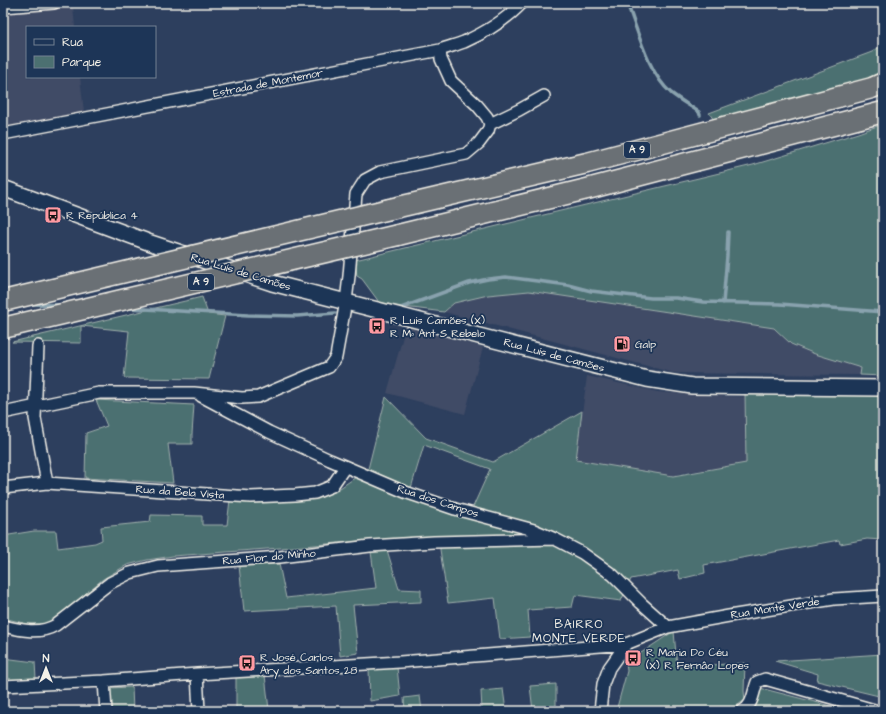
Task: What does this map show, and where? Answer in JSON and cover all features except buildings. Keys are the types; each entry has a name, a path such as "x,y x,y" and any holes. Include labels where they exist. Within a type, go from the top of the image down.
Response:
{"highway":[{"name":"A 9","path":"3,301 587,163 865,90 883,83"},
{"name":"A 9","path":"3,328 591,188 883,112"}],"main road":[{"name":"Rua Luís de Camões","path":"3,188 148,242 272,283 648,379 692,386 883,388"}],"street":[{"path":"3,7 54,3"},
{"name":"Estrada de Montemor","path":"3,134 440,50 478,35 522,3"},
{"path":"3,413 99,393 194,393 242,398 258,397 329,367 336,357 350,276 356,194 365,180 380,172 466,154 479,143 488,130 490,124 487,117 477,105 451,81 441,59 440,50"},
{"path":"490,124 544,96"},
{"path":"38,346 35,418 47,482"},
{"name":"Rua dos Campos","path":"194,393 269,432 345,467 405,492 455,509 534,530 555,539 582,553 613,575 668,627"},
{"name":"Rua da Bela Vista","path":"3,488 47,482 251,497 294,495 315,493 332,486 345,467"},
{"name":"Rua Flor do Minho","path":"3,626 29,631 49,629 110,583 130,573 158,566 280,557 370,546 434,542 555,539"},
{"name":"Rua Monte Verde","path":"3,686 400,662 626,644 668,627 834,599 883,596"},
{"path":"600,711 603,684 609,668 626,644"},
{"path":"197,674 199,711"},
{"path":"742,711 751,703 757,682 765,679 878,711"},
{"path":"104,681 106,711"}],"shaded area":[{"path":"73,7 75,26 26,26 26,78 80,78 84,112 3,127 3,12"},
{"path":"529,291 774,328 791,344 815,354 861,368 860,375 674,373 444,312 454,303 488,295"},
{"path":"406,326 483,347 465,414 387,393"},
{"path":"587,376 658,392 745,397 746,464 682,473 673,476 576,460"}],"green space":[{"path":"883,45 883,73 868,80 714,120 709,113 872,52"},
{"path":"883,124 883,376 860,375 861,368 815,354 791,344 774,328 529,291 488,295 454,303 444,312 396,306 379,302 362,279 357,276 355,260 753,165"},
{"path":"202,297 208,314 225,316 209,379 124,378 129,331 81,326 81,343 12,342"},
{"path":"745,393 883,394 883,540 867,539 840,544 839,540 704,565 705,573 680,579 678,570 631,579 621,601 575,595 572,607 528,610 530,637 500,639 495,598 448,603 438,536 173,556 147,560 127,565 103,579 48,623 28,624 3,618 3,536 34,531 56,531 58,548 95,543 102,540 101,527 150,522 151,515 202,516 202,525 227,525 230,500 319,497 340,488 368,469 386,397 426,438 493,462 582,411 576,460 673,476 746,463","holes":["424,445 490,469 468,518 408,498"]},
{"path":"96,400 194,405 192,444 168,444 173,483 85,478 86,433 107,426"},
{"path":"387,550 399,589 421,590 421,602 353,605 358,653 340,656 336,606 244,611 239,566 279,564 286,598 376,588 371,552"},
{"path":"674,631 677,667 745,663 745,700 729,711 616,711 627,671 626,663"},
{"path":"883,654 883,697 817,681 818,674 775,661"},
{"path":"3,658 35,662 36,679 3,681"},
{"path":"397,667 400,696 370,701 369,668"},
{"path":"265,675 269,710 236,711 236,676"},
{"path":"556,684 556,711 533,711 530,686"},
{"path":"132,687 133,711 109,711 109,688"},
{"path":"760,688 850,711 738,711"},
{"path":"503,689 506,711 482,711 481,691"},
{"path":"420,696 422,711 405,711 404,698"}],"waterway":[{"path":"627,3 644,51 663,85 681,101 699,112 700,115"},
{"path":"723,303 728,232"},
{"path":"401,308 469,283 506,277 568,285 591,291 651,298 676,298 703,302 780,304 883,312"},
{"path":"30,304 62,305"},
{"path":"128,308 248,315 297,316 335,313"}],"place":[{"name":"R República 4","path":"53,215"},
{"name":"R Luís Camões (X) R Mª Ant S Rebelo","path":"377,326"},
{"name":"Galp","path":"622,344"},
{"name":"R Maria Do Céu (X) R Fernâo Lopes","path":"633,658"},
{"name":"R José Carlos Ary dos Santos 28","path":"247,663"}],"district":[{"name":"BAIRRO MONTE VERDE","path":"579,631"}]}
